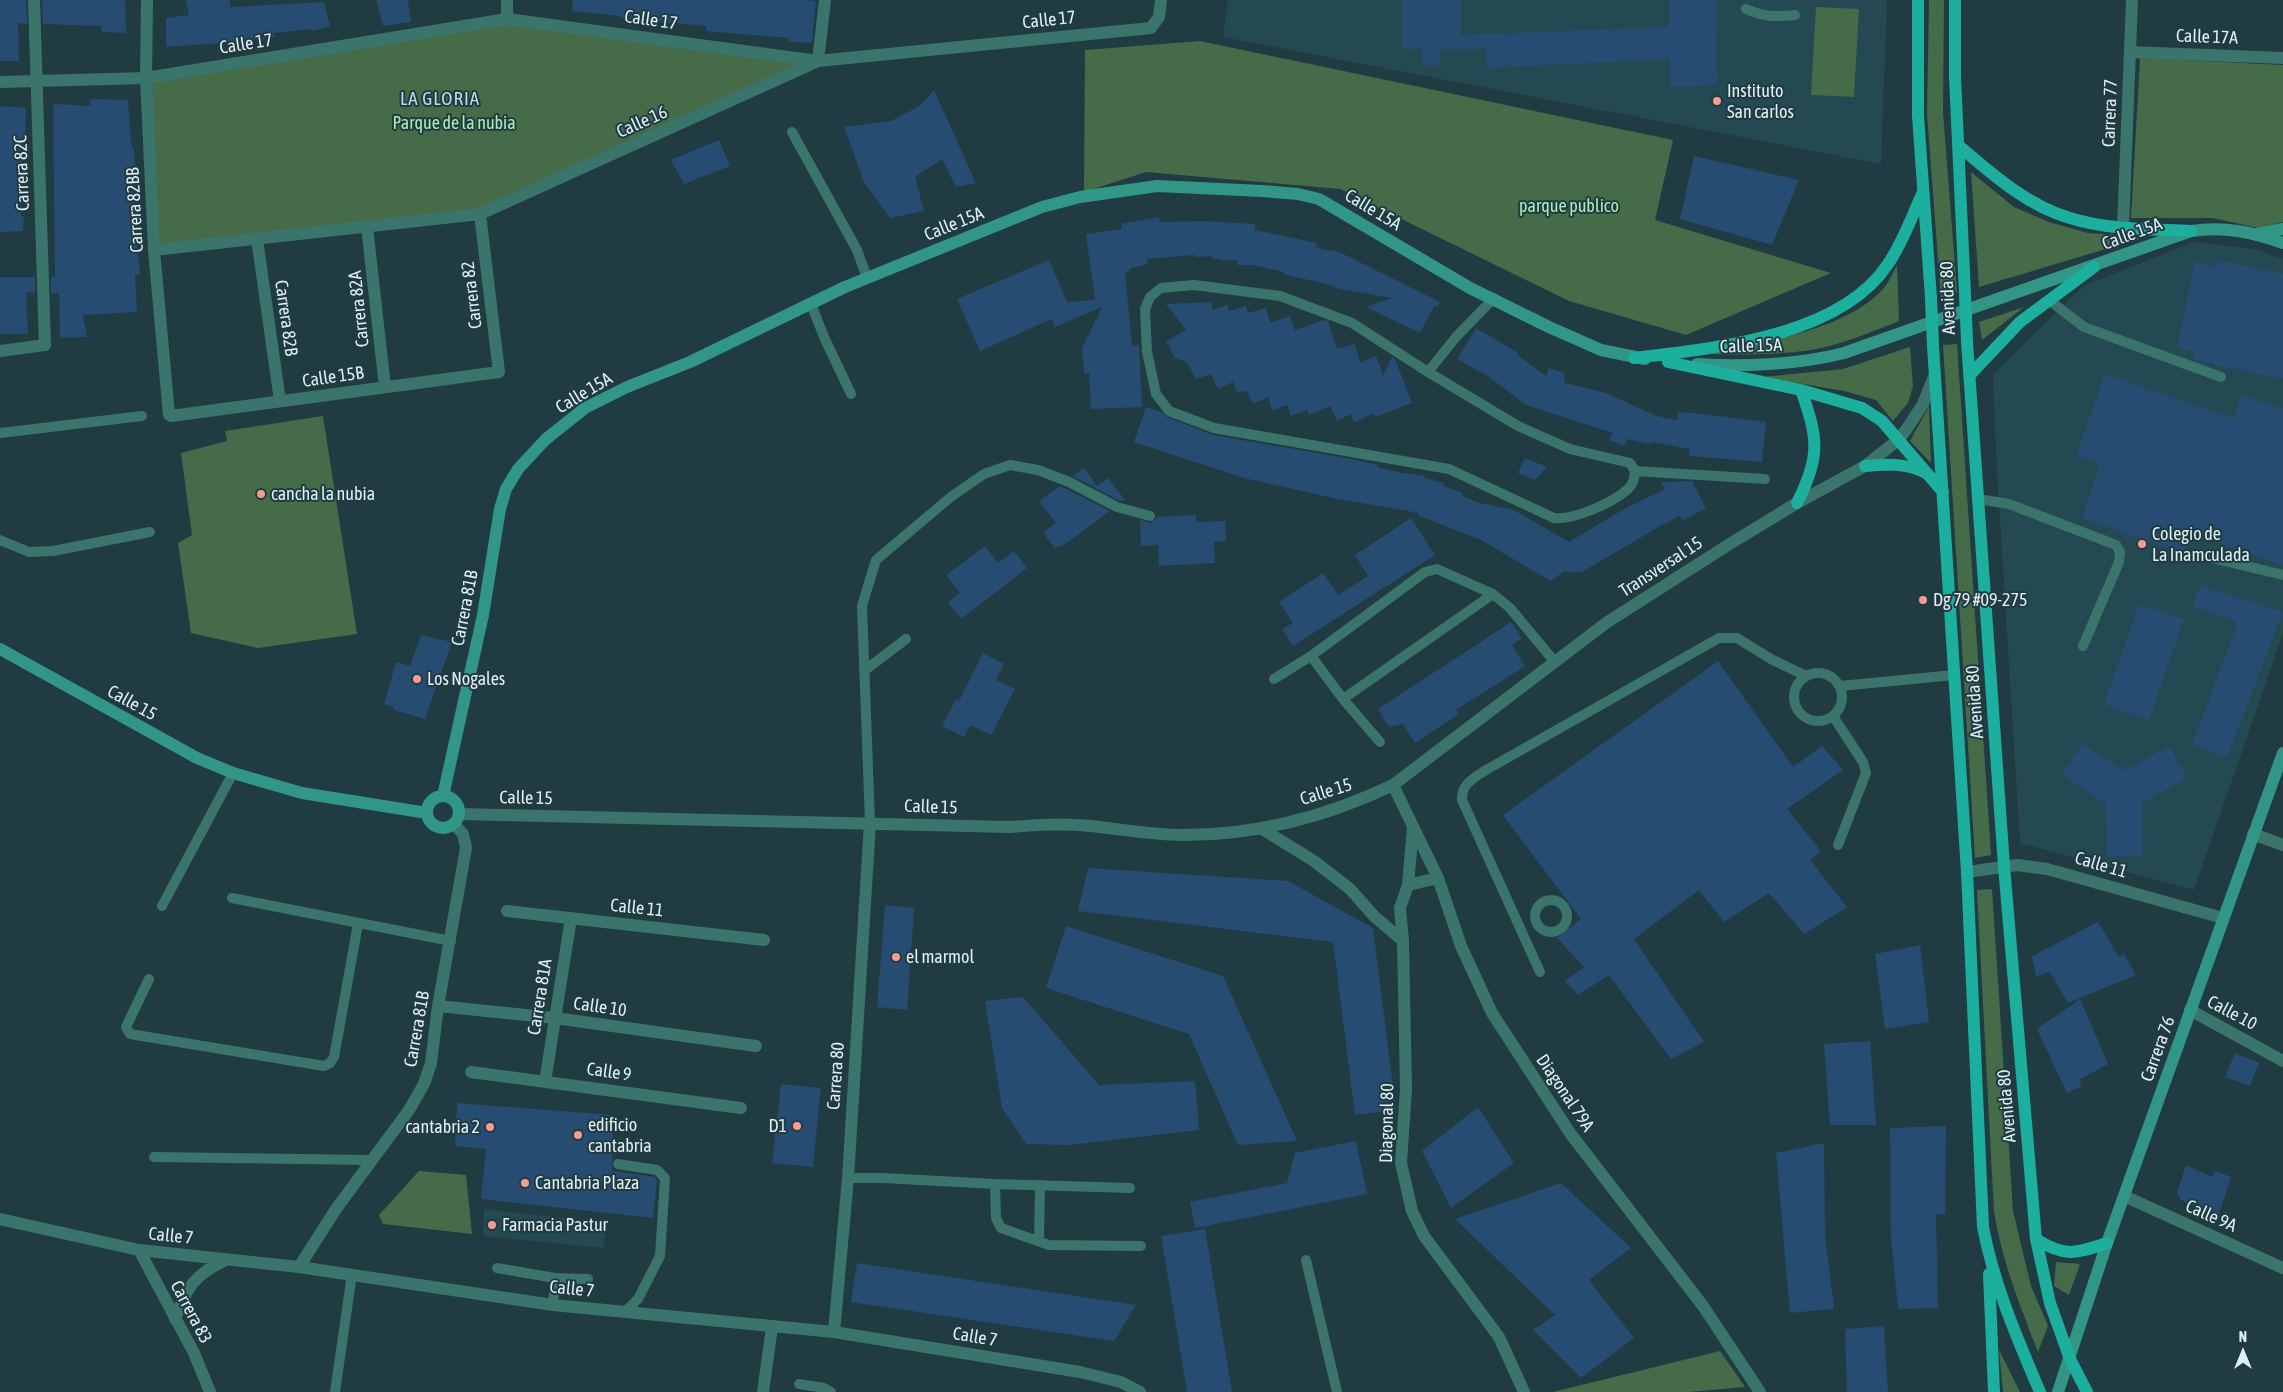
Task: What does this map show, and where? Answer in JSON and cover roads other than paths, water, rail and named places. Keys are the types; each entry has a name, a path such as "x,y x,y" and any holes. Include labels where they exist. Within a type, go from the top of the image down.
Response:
{"main road":[{"name":"Avenida 80","path":"1918,0 1918,99 1967,872 1980,1199 1988,1254 2009,1318 2040,1392"},
{"name":"Avenida 80","path":"1955,0 1955,77 1969,376 2004,866 2036,1239 2050,1303 2070,1360 2087,1392"},
{"path":"1958,145 2003,183 2029,200 2068,218 2123,228 2191,232"},
{"path":"1634,358 1686,352 1757,338 1820,318 1848,303 1870,285 1888,265 1901,242 1923,192"},
{"path":"1969,376 2020,322 2094,267"},
{"path":"1668,362 1801,390 1872,412 1882,421 1943,492"},
{"path":"1797,503 1811,471 1815,438 1801,390"},
{"path":"1865,466 1880,464 1904,465 1926,473"},
{"path":"2036,1239 2060,1252 2081,1251 2107,1243"},
{"path":"1988,1254 1994,1392"}],"street":[{"name":"Carrera 82C","path":"0,351 45,345 34,0"},
{"name":"Carrera 82BB","path":"147,0 146,78 154,250 167,413 171,416"},
{"path":"507,0 507,19"},
{"path":"818,61 825,0"},
{"name":"Calle 17","path":"0,82 146,78 507,19 818,61 1151,28 1159,17 1161,0"},
{"name":"Carrera 77","path":"2123,228 2132,0"},
{"name":"Calle 17A","path":"2130,52 2283,58"},
{"name":"Calle 16","path":"154,250 480,214 818,61"},
{"name":"Calle 15A","path":"546,439 585,408 627,387 690,362 867,278 1042,207 1080,197 1157,186 1262,191 1298,194 1319,199 1470,288 1494,298 1574,339 1601,350 1634,358 1668,362 1758,366 1819,359 1883,341 2191,232"},
{"name":"Carrera 82","path":"480,214 499,372"},
{"name":"Carrera 82A","path":"367,227 385,387"},
{"path":"2191,232 2222,229 2257,234 2283,243"},
{"path":"2257,234 2283,229"},
{"name":"Carrera 82B","path":"257,239 280,401"},
{"name":"Calle 15B","path":"171,416 499,372"},
{"name":"Transversal 15","path":"1393,785 1606,623 1797,503 1865,466 1898,440 1916,416 1935,374"},
{"name":"Carrera 81B","path":"443,796 483,616 500,509 506,489 518,469 546,439"},
{"name":"Calle 15","path":"0,649 198,758 233,773 302,793 427,813"},
{"name":"Carrera 76","path":"2058,1392 2107,1243 2283,753"},
{"name":"Calle 15","path":"456,819 870,823 1010,827 1088,825 1157,834 1185,835 1262,829 1358,802 1393,785"},
{"name":"Diagonal 79A","path":"1393,785 1438,878 1461,946 1492,1013 1501,1028 1570,1133 1703,1306 1760,1392"},
{"path":"443,796 455,801 456,819 449,827 438,827 429,819 427,813 431,801 443,796"},
{"name":"Carrera 81B","path":"299,1267 336,1209 409,1110 424,1084 431,1063 438,1006 466,848 463,834 456,819"},
{"name":"Carrera 80","path":"834,1332 848,1178 870,823"},
{"name":"Diagonal 80","path":"1413,827 1408,885 1400,908 1403,942 1406,1089 1401,1163 1412,1211 1424,1236 1498,1338 1524,1392"},
{"path":"1262,829 1314,861 1350,889 1374,916 1403,942"},
{"path":"2253,834 2283,845"},
{"name":"Calle 11","path":"1967,872 2004,866 2030,866 2047,869 2223,918"},
{"path":"1408,885 1438,878"},
{"name":"Calle 11","path":"507,911 764,940"},
{"name":"Carrera 81A","path":"545,1082 571,918"},
{"name":"Calle 10","path":"438,1006 555,1018 756,1046"},
{"name":"Calle 10","path":"2190,1010 2283,1061"},
{"name":"Calle 9","path":"471,1072 741,1108"},
{"name":"Calle 9A","path":"2124,1196 2283,1268"},
{"name":"Calle 7","path":"0,1219 139,1250 352,1274 553,1305 834,1332 1080,1372 1121,1382 1140,1392"},
{"name":"Carrera 83","path":"139,1250 194,1354 210,1392"},
{"path":"175,1320 193,1281 209,1267 228,1259"},
{"path":"763,1392 772,1327"},
{"name":"Carrera 76","path":"2066,1392 2070,1360"}],"lane":[{"path":"1746,9 1775,18 1795,15"},
{"path":"792,132 856,250 867,278"},
{"path":"1194,284 1280,296 1352,322 1428,372 1518,426 1570,449 1630,463 1636,471 1634,480 1628,488 1617,496 1590,511 1563,519 1554,518 1449,469 1214,428 1169,411 1156,394 1147,352 1145,309 1150,296 1161,288 1194,284"},
{"path":"1428,372 1456,337 1494,298"},
{"path":"2049,300 2084,327 2221,377"},
{"path":"812,304 824,337 851,394"},
{"path":"0,433 142,416"},
{"path":"870,823 862,606 876,560 952,496 984,474 1010,465 1038,470 1069,482 1117,507 1150,516"},
{"path":"1636,471 1765,479"},
{"path":"1978,499 2009,504 2116,545 2120,552 2118,562 2083,646"},
{"path":"0,540 29,552 52,551 150,532"},
{"path":"2212,558 2283,575"},
{"path":"1274,679 1311,656 1425,572 1432,570 1437,570 1493,594 1510,608 1554,661"},
{"path":"1343,699 1493,594"},
{"path":"1540,972 1462,800 1461,791 1466,784 1486,770 1719,638 1737,638 1771,659 1806,676"},
{"path":"864,670 906,639"},
{"path":"1311,656 1343,699 1380,742"},
{"path":"1813,673 1829,675 1840,686 1842,702 1833,716 1818,722 1803,717 1797,711 1793,695 1795,688 1806,676 1813,673"},
{"path":"1840,686 1954,674"},
{"path":"1833,716 1864,762 1866,773 1838,845"},
{"path":"162,906 233,773"},
{"path":"232,898 450,941"},
{"path":"1518,925 1536,918"},
{"path":"149,979 126,1027 130,1034 324,1066 330,1063 334,1056 358,924"},
{"path":"154,1157 372,1160"},
{"path":"618,1164 657,1170 665,1178 660,1256 638,1299 626,1312"},
{"path":"848,1178 1130,1188"},
{"path":"995,1184 996,1218 1001,1228 1049,1245 1141,1246"},
{"path":"1039,1241 1040,1185"},
{"path":"1306,1260 1337,1392"},
{"path":"497,1268 555,1278 588,1279"},
{"path":"335,1392 352,1274"},
{"path":"553,1305 555,1278"},
{"path":"799,1384 824,1388 831,1392"}],"place":[{"name":"Instituto San carlos","path":"1717,101"},
{"name":"cancha la nubia","path":"261,494"},
{"name":"Colegio de La Inamculada","path":"2142,544"},
{"name":"Dg 79 #09-275","path":"1923,600"},
{"name":"Los Nogales","path":"417,679"},
{"name":"el marmol","path":"896,957"},
{"name":"D1","path":"797,1126"},
{"name":"cantabria 2","path":"490,1127"},
{"name":"edificio cantabria","path":"578,1135"},
{"name":"Cantabria Plaza","path":"525,1183"},
{"name":"Farmacia Pastur","path":"492,1225"}],"district":[{"name":"LA GLORIA","path":"440,99"}],"park label":[{"name":"Parque de la nubia","path":"454,123"},
{"name":"parque publico","path":"1569,206"}]}
